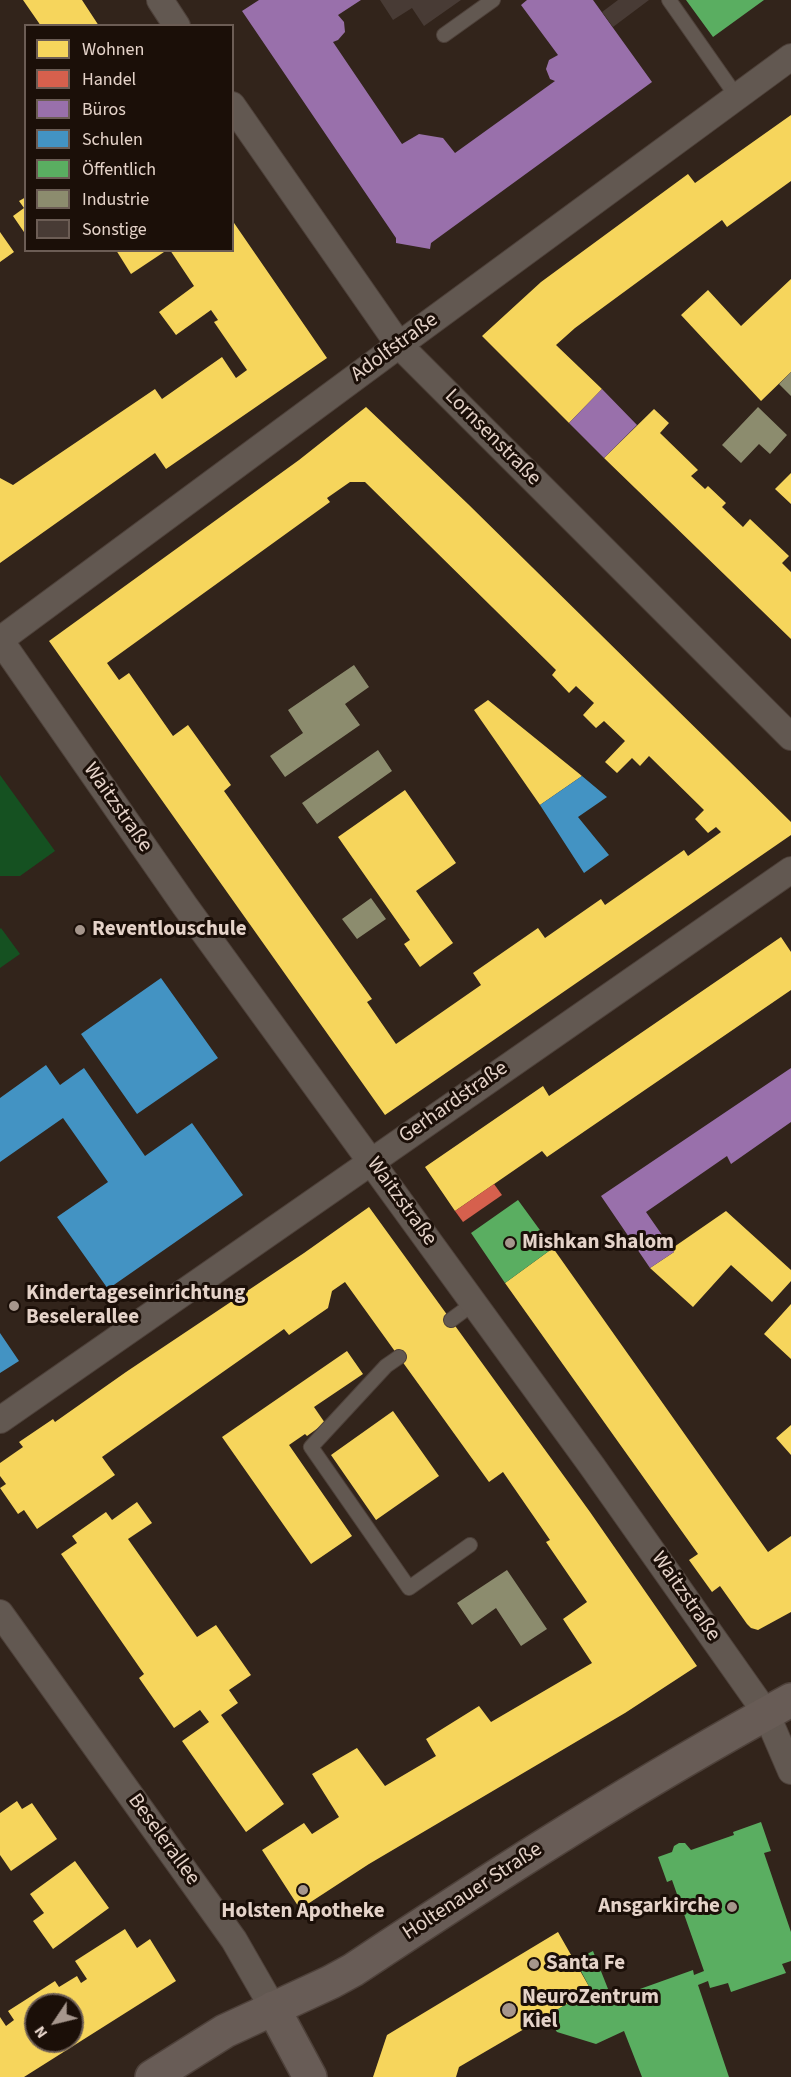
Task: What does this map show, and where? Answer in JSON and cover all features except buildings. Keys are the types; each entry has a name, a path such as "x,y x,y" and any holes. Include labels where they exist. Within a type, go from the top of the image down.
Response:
{"main road":[{"name":"Holtenauer Straße","path":"152,2077 225,2031 353,1970 580,1823 702,1749 779,1706"},
{"name":"Beselerallee","path":"273,2008 310,2077"}],"street":[{"path":"162,1 176,24"},
{"name":"Adolfstraße","path":"0,640 791,57"},
{"name":"Lornsenstraße","path":"234,108 399,345 791,737"},
{"name":"Waitzstraße","path":"0,640 190,912 647,1542 779,1706 791,1771"},
{"name":"Gerhardstraße","path":"0,1420 791,870"},
{"name":"Beselerallee","path":"0,1613 234,1940 273,2008"}],"lane":[{"path":"444,35 493,0"},
{"path":"669,0 737,97"},
{"path":"451,1320 474,1303"},
{"path":"399,1357 386,1366 311,1447 410,1588 470,1545"}],"green space":[{"path":"0,775 55,851 20,876 0,876"},
{"path":"0,929 20,954 0,968"}],"place":[{"name":"Reventlouschule","path":"80,930"},
{"name":"Mishkan Shalom","path":"510,1243"},
{"name":"Kindertageseinrichtung Beselerallee","path":"14,1306"},
{"name":"Holsten Apotheke","path":"303,1890"},
{"name":"Ansgarkirche","path":"732,1907"},
{"name":"Santa Fe","path":"534,1964"},
{"name":"NeuroZentrum Kiel","path":"509,2010"}]}
